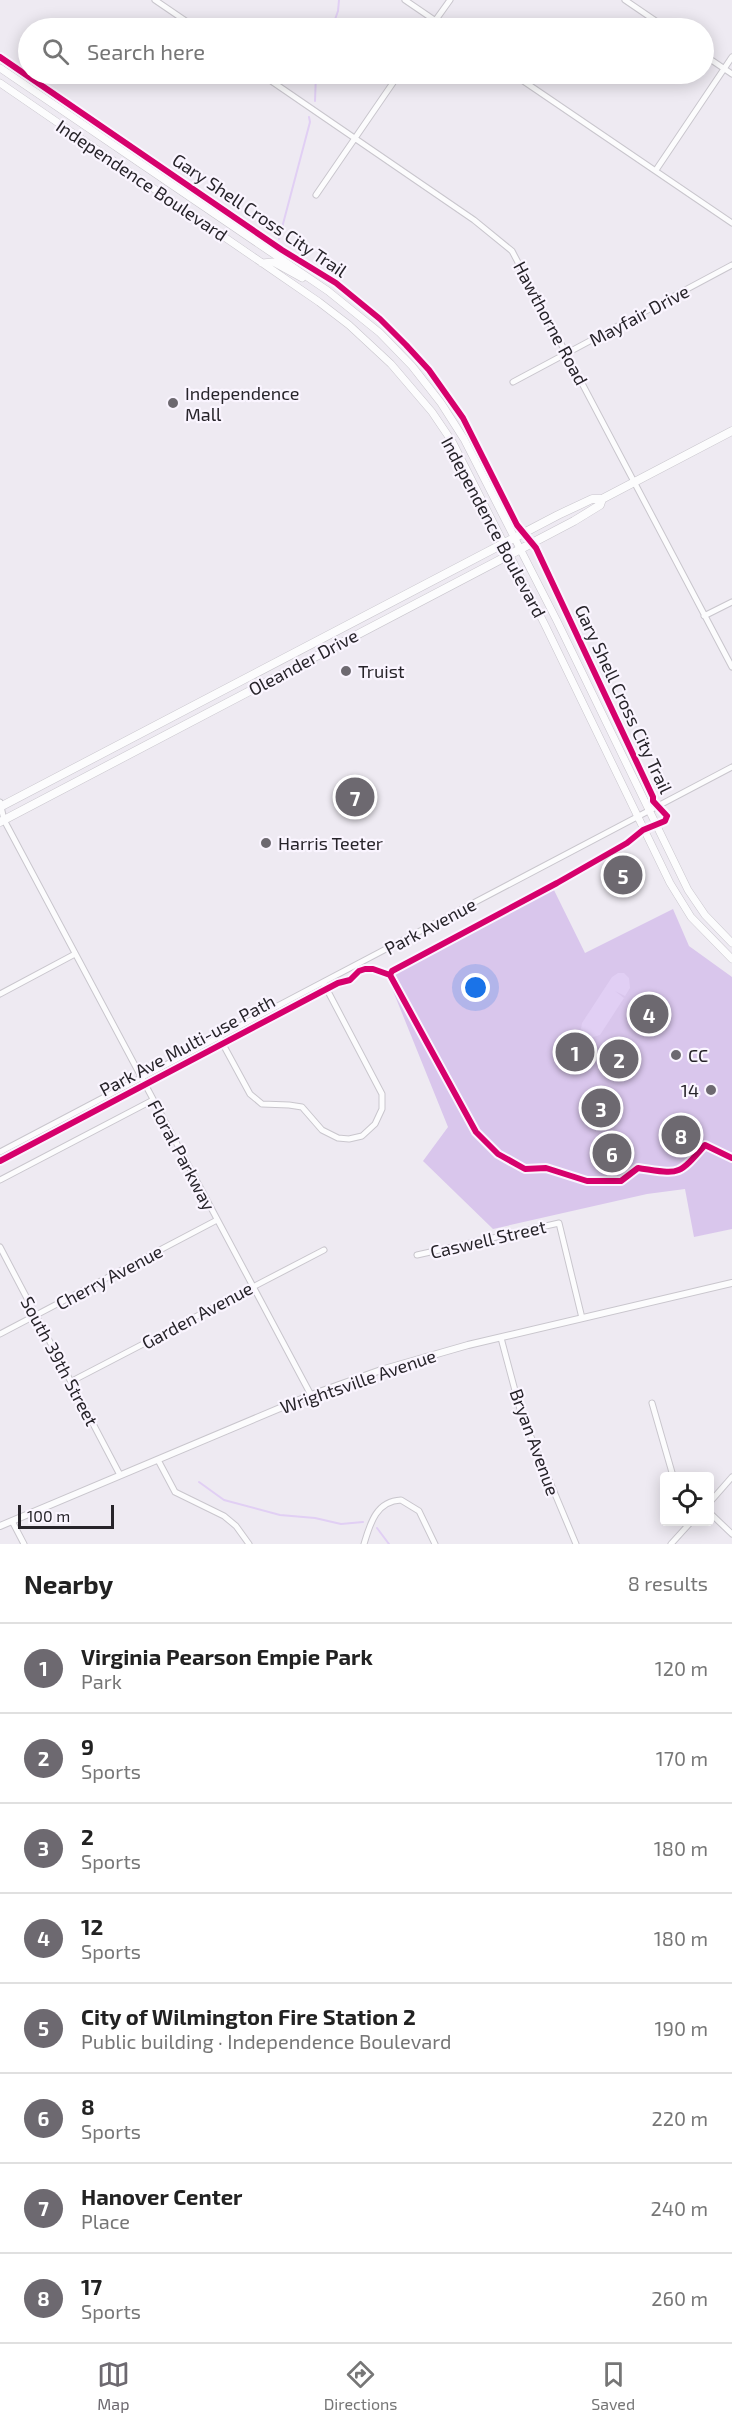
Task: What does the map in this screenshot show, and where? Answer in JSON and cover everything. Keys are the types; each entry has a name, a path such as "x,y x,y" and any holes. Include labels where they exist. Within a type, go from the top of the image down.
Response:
{"main road":[{"name":"Independence Boulevard","path":"0,68 18,80"},
{"name":"Independence Boulevard","path":"0,83 350,325 403,377 432,412 453,444 545,625 662,868 691,917 732,959"},
{"name":"Independence Boulevard","path":"24,84 328,291 380,333 412,366 441,403 464,439 688,891 705,915 732,943"},
{"path":"262,263 273,262 328,291"},
{"name":"Oleander Drive","path":"1,805 503,544 592,499 602,499 732,431"},
{"name":"Oleander Drive","path":"2,821 520,549 592,510 600,505 602,499"}],"street":[{"path":"155,0 181,18"},
{"path":"405,0 431,18"},
{"path":"437,18 450,0"},
{"path":"625,0 651,18"},
{"path":"714,84 732,57"},
{"path":"714,62 732,74"},
{"name":"Hawthorne Road","path":"276,84 506,244 517,258 732,667"},
{"path":"316,195 392,84"},
{"path":"528,84 732,223"},
{"path":"656,170 714,84"},
{"name":"Mayfair Drive","path":"513,382 732,265"},
{"path":"704,616 732,602"},
{"name":"Park Avenue","path":"0,1152 732,767"},
{"name":"Floral Parkway","path":"1,805 2,821 311,1395"},
{"path":"0,994 75,954"},
{"path":"219,1037 250,1094 257,1101 269,1106 302,1107 321,1130 336,1138 349,1139 362,1136 378,1120 382,1096 323,982"},
{"path":"0,1180 153,1100"},
{"name":"Cherry Avenue","path":"0,1334 217,1220"},
{"name":"Caswell Street","path":"417,1255 559,1223 582,1318"},
{"name":"South 39th Street","path":"0,1247 120,1475"},
{"name":"Garden Avenue","path":"72,1381 324,1250"},
{"name":"Wrightsville Avenue","path":"0,1526 311,1395 404,1362 732,1283"},
{"name":"Bryan Avenue","path":"501,1338 521,1413 576,1544"},
{"path":"652,1402 672,1472"},
{"path":"158,1460 175,1492 224,1516 236,1526 249,1544"},
{"path":"714,1497 732,1477"},
{"path":"364,1544 374,1515 382,1506 401,1500 419,1511 435,1544"},
{"path":"714,1518 732,1534"},
{"path":"12,1521 24,1544"},
{"path":"671,1544 686,1526"}],"shaded area":[{"path":"551,884 585,953 673,909 689,946 732,977 732,1229 694,1237 685,1189 647,1194 493,1229 423,1161 448,1127 387,976 389,971"},
{"path":"618,973 624,973 629,978 630,988 625,996 615,991 624,998 600,1035 590,1038 581,1029 582,1023 612,977"}],"waterway":[{"path":"336,18 339,0"},
{"path":"315,101 316,84"},
{"path":"279,239 310,122 309,117"},
{"path":"199,1482 224,1500 280,1515 315,1518 341,1524 363,1522"},
{"path":"377,1528 389,1544"}],"cycle path":[{"name":"Gary Shell Cross City Trail","path":"0,57 18,69"},
{"name":"Gary Shell Cross City Trail","path":"39,84 282,250 336,283 380,319 429,370 463,418 517,525 536,548 653,801 667,816"},
{"path":"390,975 392,971 627,843 643,830 665,821 667,816"},
{"name":"Park Ave Multi-use Path","path":"0,1161 338,983 350,980 359,971 373,969 390,975"},
{"path":"390,975 476,1132 498,1154 525,1169 546,1168 587,1181 621,1181 638,1168 677,1171 689,1163 705,1145 732,1158"}],"place":[{"name":"Independence Mall","path":"173,403"},
{"name":"Truist","path":"346,671"},
{"name":"Hanover Center","path":"355,797"},
{"name":"Harris Teeter","path":"266,843"},
{"name":"City of Wilmington Fire Station 2","path":"623,875"},
{"name":"12","path":"649,1014"},
{"name":"Virginia Pearson Empie Park","path":"575,1052"},
{"name":"CC","path":"676,1055"},
{"name":"9","path":"619,1059"},
{"name":"14","path":"711,1090"},
{"name":"2","path":"601,1108"},
{"name":"17","path":"681,1135"},
{"name":"8","path":"612,1153"}]}
